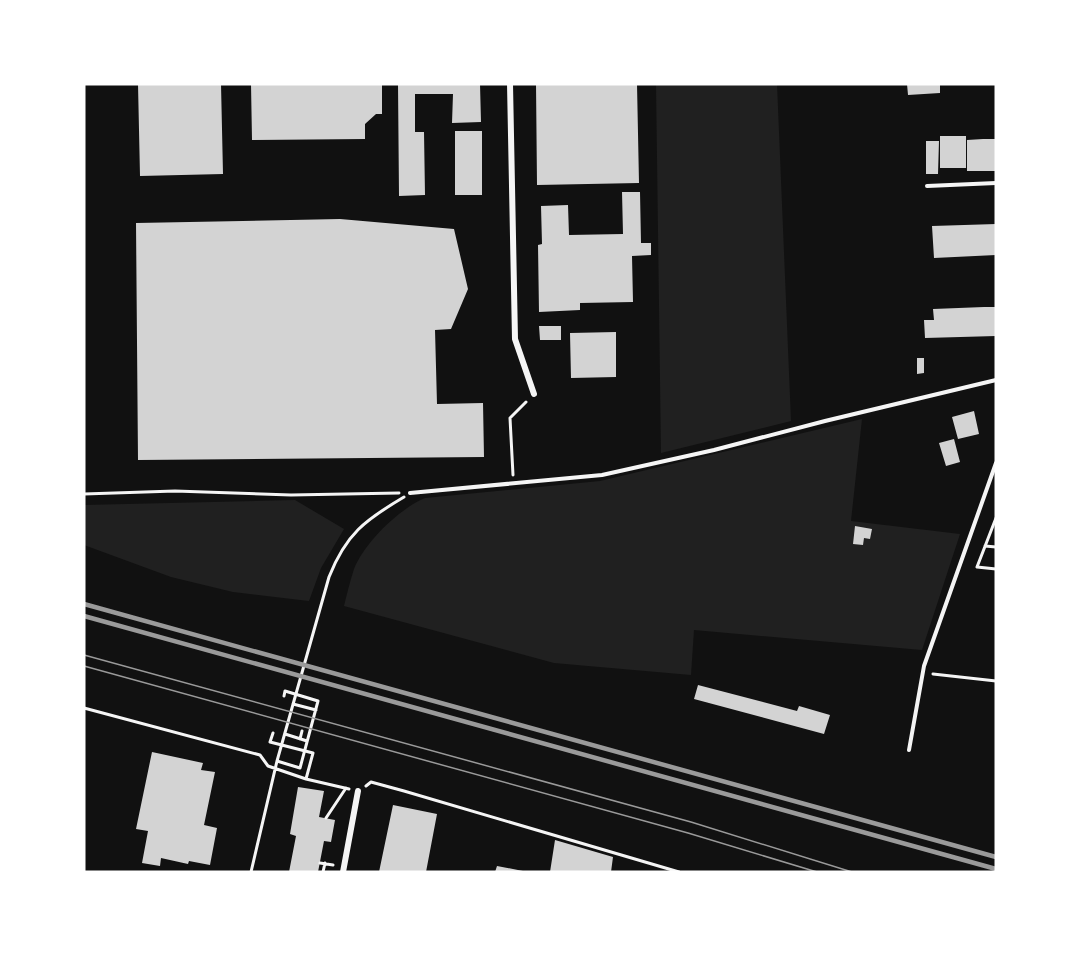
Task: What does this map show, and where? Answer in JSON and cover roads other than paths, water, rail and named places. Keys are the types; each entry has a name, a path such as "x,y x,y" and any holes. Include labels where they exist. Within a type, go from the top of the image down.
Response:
{"street":[{"path":"510,84 515,339 534,394"},
{"path":"343,872 358,791"}],"lane":[{"path":"927,186 996,183"},
{"path":"410,493 602,475 714,450 996,380"},
{"path":"909,750 923,673 996,463"}],"tram line":[{"path":"84,655 691,822 852,872"},
{"path":"84,666 688,833 817,872"}],"railway":[{"path":"84,604 996,857"},
{"path":"84,616 996,869"}]}
